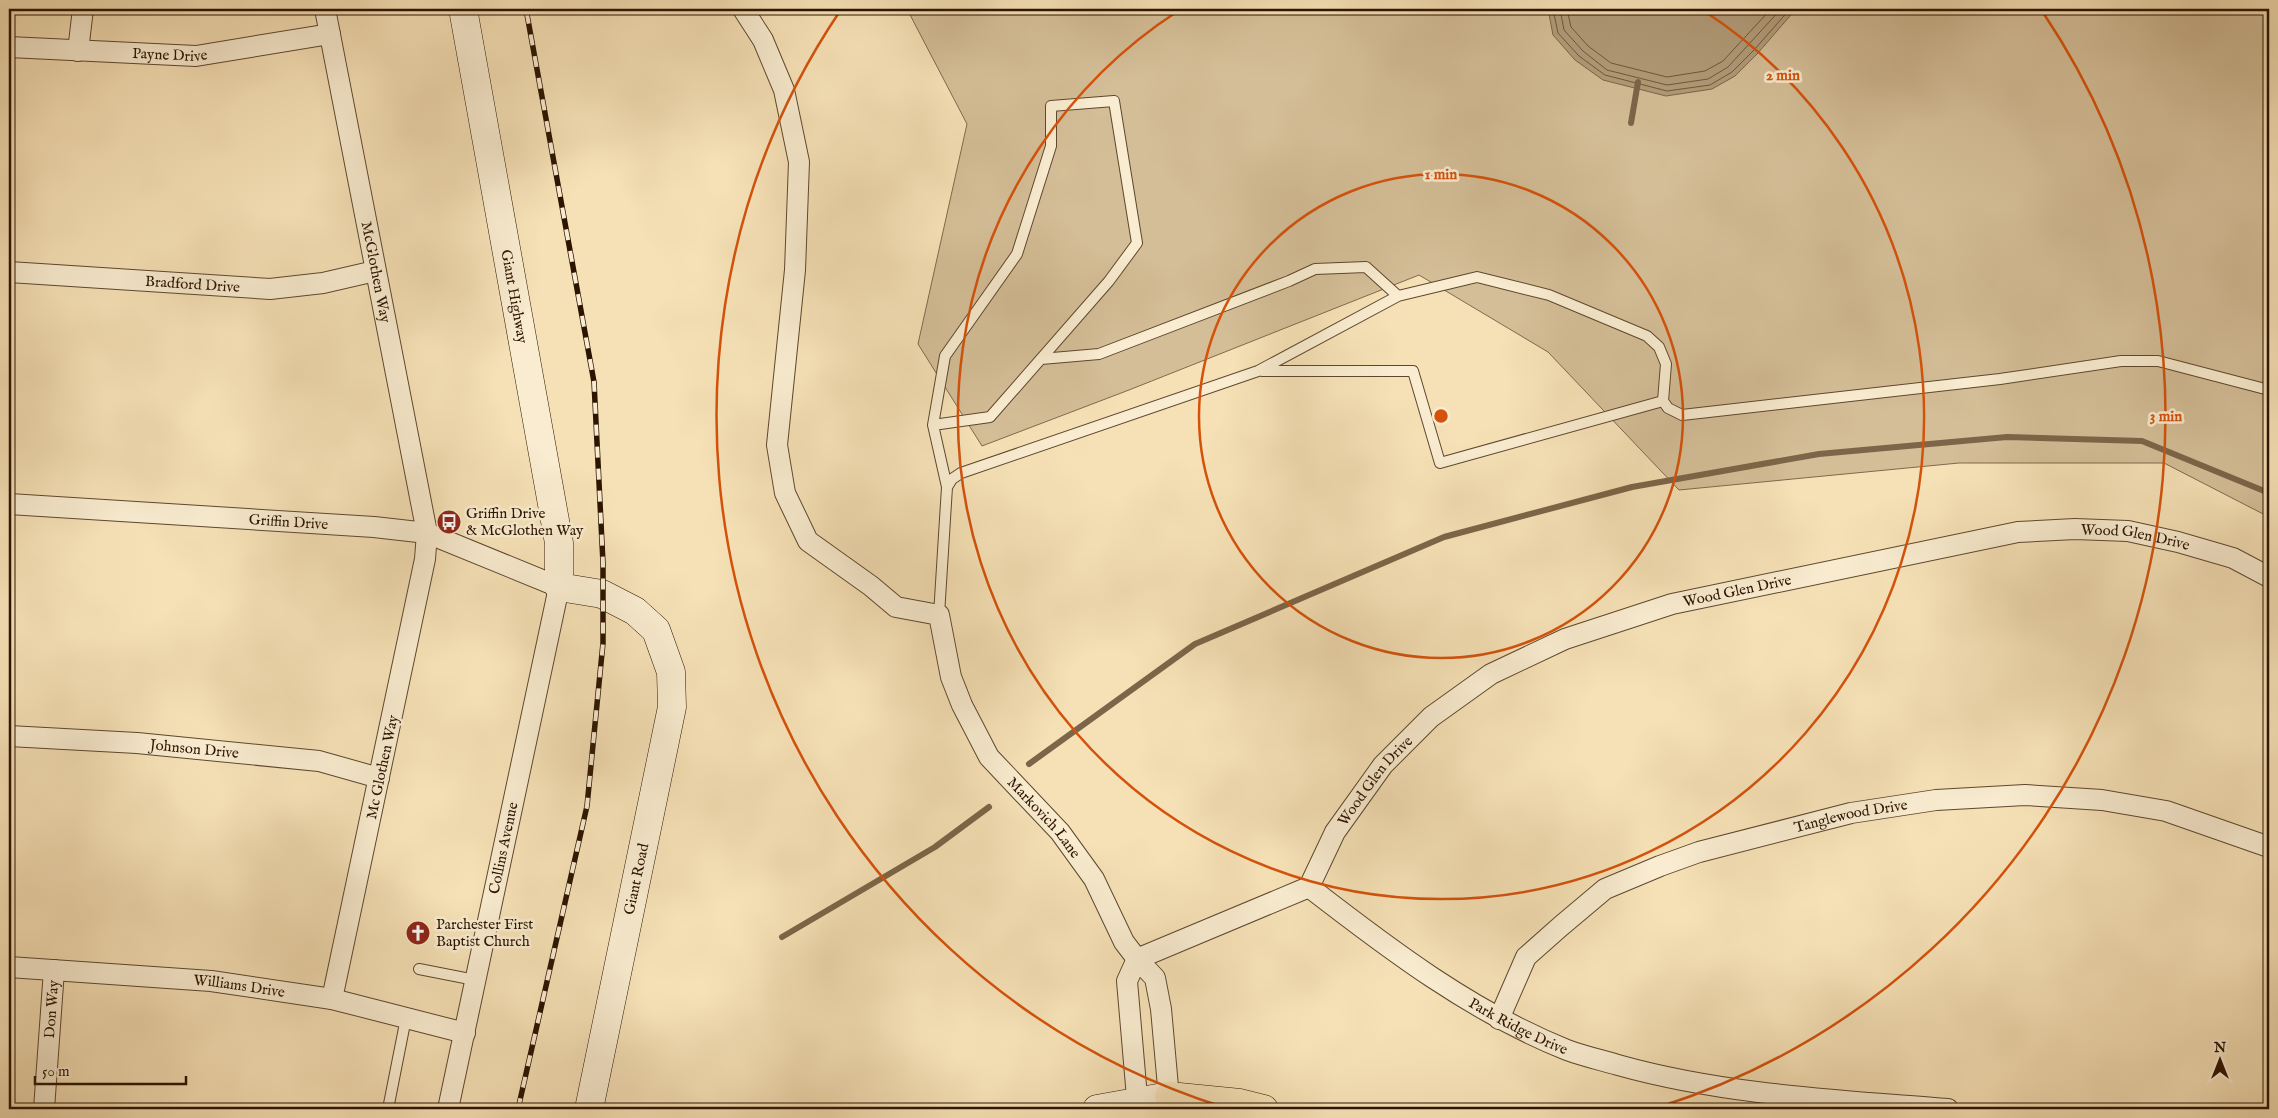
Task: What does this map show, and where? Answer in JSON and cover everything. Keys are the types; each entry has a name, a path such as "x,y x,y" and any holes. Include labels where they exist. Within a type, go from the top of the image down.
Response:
{"highway":[{"path":"1170,1103 1240,1103 1264,1109"}],"street":[{"path":"78,51 83,9"},
{"name":"McGlothen Way","path":"325,9 427,533"},
{"name":"Giant Highway","path":"463,9 558,543 559,587"},
{"path":"743,9 763,40 784,90 799,162 795,270 777,445 785,493 808,541 871,586 896,607 938,616"},
{"name":"Payne Drive","path":"9,47 196,56 330,34"},
{"name":"Bradford Drive","path":"9,272 270,289 323,283 375,271"},
{"name":"Griffin Drive","path":"9,504 374,527 427,533 559,587"},
{"name":"Wood Glen Drive","path":"1309,887 1341,824 1383,765 1430,717 1490,674 1565,639 1672,604 2018,532 2075,529 2128,531 2178,542 2233,558 2269,577"},
{"name":"Mc Glothen Way","path":"332,999 424,559 427,533"},
{"name":"Giant Road","path":"559,587 602,594 635,611 656,630 671,672 672,707 589,1109"},
{"name":"Collins Avenue","path":"448,1109 559,587"},
{"name":"Markovich Lane","path":"938,616 951,677 962,705 989,757 1060,832 1084,863 1094,879 1124,942 1136,960 1155,978 1161,1009 1170,1103"},
{"name":"Johnson Drive","path":"9,736 137,743 319,761 379,778"},
{"name":"Tanglewood Drive","path":"1499,1019 1526,958 1605,889 1699,852 1852,813 1936,800 1966,798 2025,795 2102,800 2166,811 2269,847"},
{"path":"1138,1105 1127,981 1136,960 1309,887"},
{"name":"Park Ridge Drive","path":"1309,887 1459,996 1499,1019 1568,1050 1650,1074 1714,1087 1796,1097 1948,1109"},
{"name":"Williams Drive","path":"9,967 211,981 332,999 465,1033"},
{"name":"Don Way","path":"44,1109 54,970"},
{"path":"1097,1109 1170,1103"}],"lane":[{"path":"933,425 990,417 1110,281 1137,243 1114,101 1051,106 1050,146 1017,254 945,356 933,425 947,487 938,616"},
{"path":"1041,359 1099,354 1289,281 1315,269 1366,267 1398,296"},
{"path":"947,487 952,479 961,473 1258,371 1398,296 1477,277 1550,295 1647,336 1658,347 1666,364 1663,401 1668,408 1682,415 2000,379 2121,361 2158,361 2269,390"},
{"path":"1258,371 1413,371 1440,463 1663,401"},
{"path":"419,969 475,980"},
{"path":"388,1109 406,1018"}],"shaded area":[{"path":"907,9 2269,9 2269,517 2164,463 1959,463 1679,490 1548,352 1419,275 982,446 918,344 967,124"}],"water":[{"path":"1548,9 1796,9 1758,53 1735,76 1712,89 1666,96 1603,80 1575,60 1553,35"}],"waterway":[{"path":"1631,123 1638,82"},
{"path":"1029,764 1195,644 1444,537 1632,487 1819,454 2007,437 2142,441 2269,493"},
{"path":"782,937 935,847 989,807"}],"railway":[{"path":"518,1109 587,806 603,643 603,563 594,382 526,9"}],"place":[{"name":"Griffin Drive & McGlothen Way","path":"449,522"},
{"name":"Parchester First Baptist Church","path":"418,933"}]}
